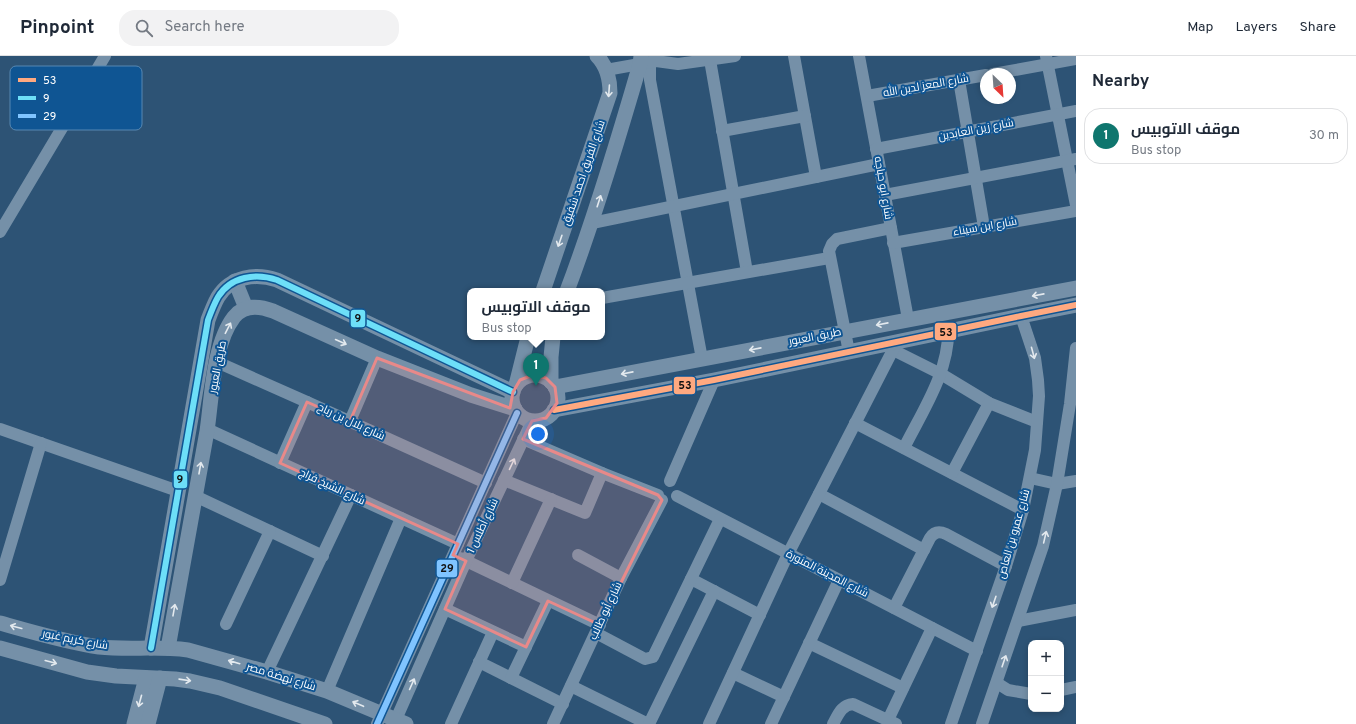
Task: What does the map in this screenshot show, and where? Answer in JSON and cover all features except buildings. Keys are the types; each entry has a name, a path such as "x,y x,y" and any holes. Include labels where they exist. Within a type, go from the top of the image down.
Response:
{"street":[{"path":"99,66 105,56"},
{"name":"شارع الفريق احمد شفيق","path":"544,288 610,93 606,70 597,56"},
{"path":"606,70 650,60 678,64 735,56"},
{"path":"794,56 816,177"},
{"name":"شارع ابو حباجه","path":"859,56 908,319"},
{"path":"1016,68 1047,60 1076,59"},
{"path":"650,60 650,80 702,359"},
{"name":"شارع الفريق احمد شفيق","path":"568,288 592,223 618,142 650,60"},
{"path":"710,60 747,272"},
{"path":"1047,60 1058,114 1072,160 1076,205"},
{"name":"شارع المعز لدين الله","path":"867,96 980,76"},
{"path":"959,80 984,227"},
{"name":"شارع زين العابدين","path":"876,149 1076,111"},
{"path":"722,131 805,116"},
{"path":"0,232 61,130"},
{"path":"885,195 1072,160"},
{"path":"592,223 879,164"},
{"name":"شارع ابن سيناء","path":"894,243 1076,211"},
{"path":"849,352 846,331 829,258 829,250 837,239 891,228"},
{"path":"605,297 829,258"},
{"name":"طريق العبور","path":"151,648 208,320 219,295 226,287 245,277 256,276 276,280 514,388"},
{"path":"235,281 246,308 255,307 273,311 377,358 516,411 521,416 532,420 546,418 554,410 557,403 558,395 553,384 551,357 553,340"},
{"name":"طريق العبور","path":"553,384 702,359 1076,288"},
{"name":"طريق العبور","path":"554,410 714,380 849,352 895,346 948,331 1076,305"},
{"name":"طريق العبور","path":"168,648 207,429 217,362 228,326 235,315 246,308"},
{"name":"شارع عمرو بن العاص","path":"951,724 1006,566 1023,510 1035,450 1038,391 1035,358 1021,316"},
{"path":"904,448 941,374 948,353 948,331"},
{"path":"516,411 512,398 527,340"},
{"path":"709,724 788,554 895,346 989,403 1037,422"},
{"path":"982,724 1043,546 1058,484 1073,404 1076,348"},
{"path":"350,421 377,358"},
{"name":"شارع بلال بن رباح","path":"217,362 486,483"},
{"path":"514,388 526,377 533,375 540,375 553,384"},
{"path":"670,481 714,380"},
{"path":"280,463 307,402"},
{"path":"952,473 989,403"},
{"name":"شارع أطلس 1","path":"391,721 455,550 486,483 516,411"},
{"name":"شارع أطلس 1","path":"391,721 445,610 466,561 532,420"},
{"path":"855,423 1023,510"},
{"path":"0,429 178,491"},
{"name":"شارع الشيخ فراج","path":"207,429 401,518 455,550 466,561 548,601 598,629 645,659 653,657 720,519"},
{"path":"523,439 602,473 660,497 670,501 676,496 676,485 670,481 664,481 659,486 657,492 660,497"},
{"path":"0,580 41,443"},
{"path":"504,480 585,513 602,473"},
{"path":"1030,478 1058,484 1076,480"},
{"path":"819,494 924,550"},
{"path":"267,672 351,495"},
{"path":"195,496 323,556"},
{"name":"شارع المدينة المنورة","path":"676,496 977,651"},
{"name":"شارع أبو طالب","path":"553,724 660,497"},
{"path":"512,584 551,499"},
{"path":"327,691 401,518"},
{"path":"226,624 270,531"},
{"path":"894,608 932,535 939,532 1006,566"},
{"path":"578,555 622,578"},
{"path":"691,579 760,615"},
{"path":"771,724 839,580"},
{"path":"571,686 649,724 714,591"},
{"path":"511,678 548,601"},
{"path":"445,610 526,647"},
{"path":"1018,621 1076,610"},
{"name":"شارع كريم غبور","path":"0,623 75,643 98,647 151,648"},
{"path":"833,724 841,709 848,704 852,704 892,722 903,688 932,628"},
{"path":"451,724 493,632"},
{"path":"809,643 903,688"},
{"path":"0,648 102,675 190,681 220,688 325,724"},
{"name":"شارع نهضة مصر","path":"151,648 188,650 267,672 327,691 391,721"},
{"path":"479,662 563,704"},
{"path":"733,673 784,697"},
{"path":"134,724 153,678"},
{"path":"148,724 153,678"},
{"path":"996,683 1008,690 1028,693"},
{"path":"1064,689 1076,687"}],"highlighted area":[{"path":"377,358 510,408 513,392 520,380 533,375 546,378 555,387 557,403 546,418 532,421 523,439 658,495 662,500 600,625 548,601 526,647 445,609 466,561 453,555 458,544 280,463 307,402 350,421"}],"transit line":[{"name":"9","path":"151,648 208,320 218,297 230,284 244,278 253,277 277,280 513,392"},
{"name":"53","path":"554,410 714,380 1076,305"},
{"name":"29","path":"377,724 517,413"}],"place":[{"name":"موقف الاتوبيس","path":"536,386"}]}
